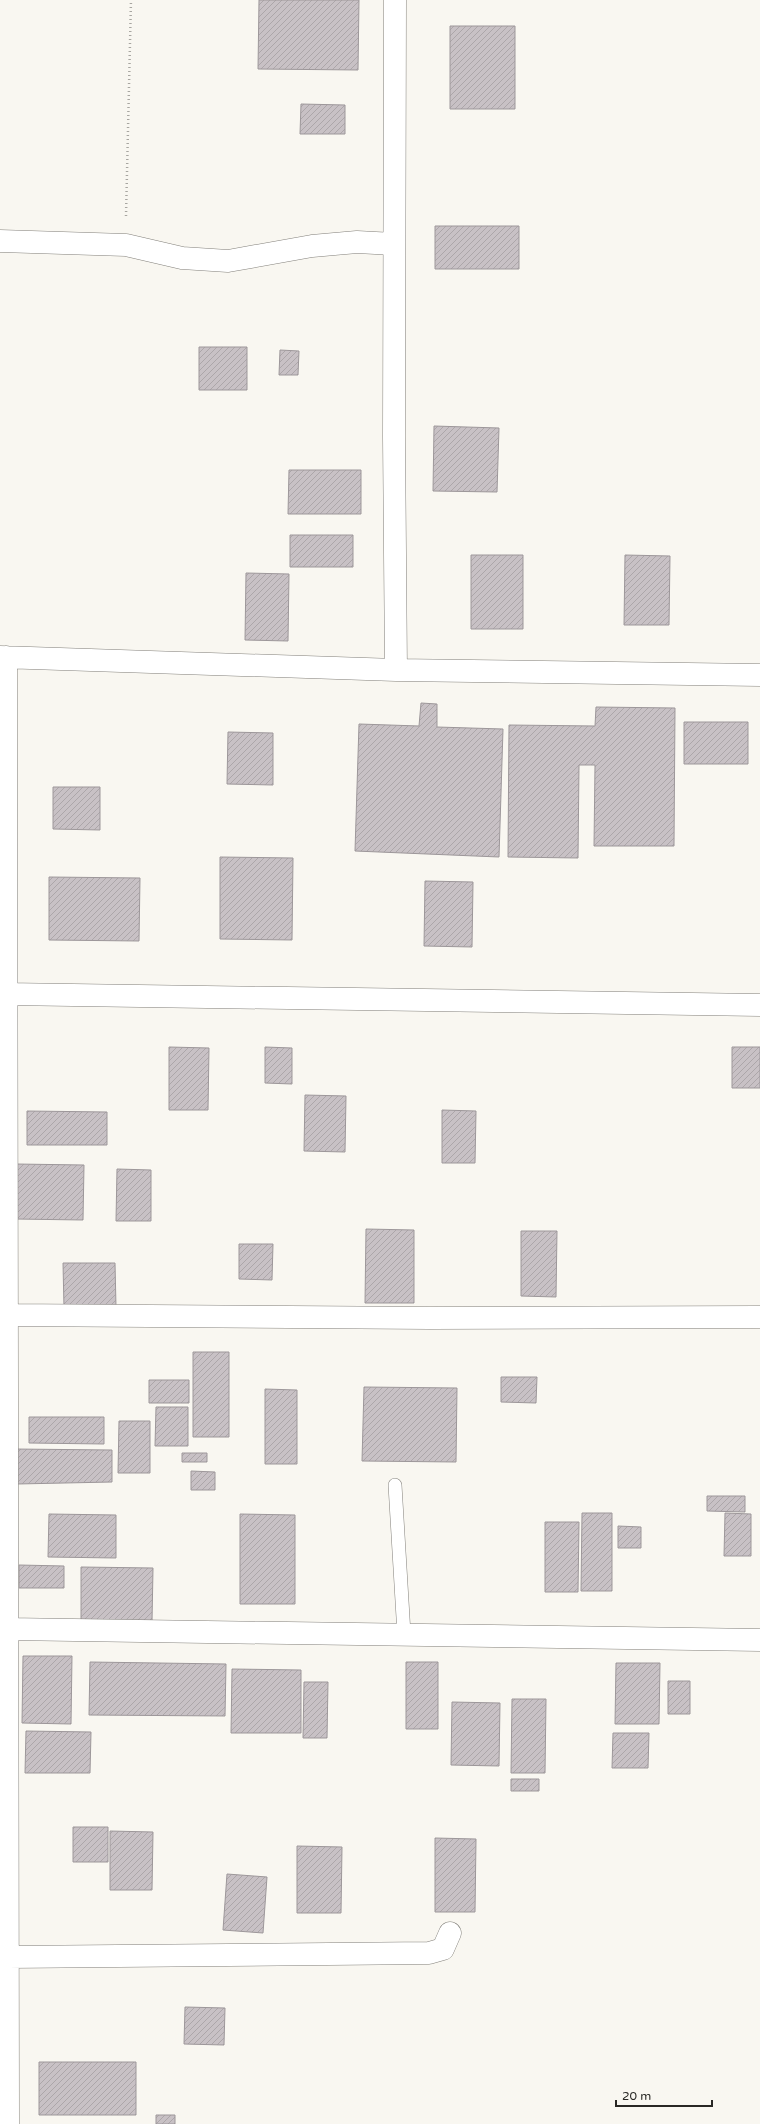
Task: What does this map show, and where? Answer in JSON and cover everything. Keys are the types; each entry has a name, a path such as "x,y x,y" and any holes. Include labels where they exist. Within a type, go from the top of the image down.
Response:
{"street":[{"path":"395,0 394,244 396,670"},
{"path":"0,241 126,245 182,258 228,261 312,246 357,242 394,244"},
{"path":"8,2124 8,1629 4,1509 7,1315 3,657 396,670 760,675"},
{"path":"6,994 760,1005"},
{"path":"7,1315 430,1318 760,1317"},
{"path":"8,1629 760,1640"},
{"path":"8,1957 428,1953 444,1949 450,1933"}],"lane":[{"path":"396,1485 404,1634"}],"path":[{"path":"126,245 132,0"}],"building":[{"path":"259,0 359,0 358,70 258,69"},
{"path":"450,26 515,26 515,109 450,109"},
{"path":"301,104 345,105 345,134 300,134"},
{"path":"435,226 519,226 519,269 435,269"},
{"path":"199,347 247,347 247,390 199,390"},
{"path":"280,350 299,351 298,375 279,375"},
{"path":"434,426 499,428 497,492 433,491"},
{"path":"289,470 361,470 361,514 288,514"},
{"path":"290,535 353,535 353,567 290,567"},
{"path":"471,555 523,555 523,629 471,629"},
{"path":"625,555 670,556 669,625 624,625"},
{"path":"246,573 289,574 288,641 245,640"},
{"path":"421,703 437,704 437,727 503,729 499,857 355,851 359,724 419,726"},
{"path":"596,707 675,708 674,846 594,846 595,765 579,765 578,858 508,857 509,725 595,726"},
{"path":"684,722 748,722 748,764 684,764"},
{"path":"228,732 273,733 273,785 227,784"},
{"path":"53,787 100,787 100,830 53,829"},
{"path":"220,857 293,858 292,940 220,939"},
{"path":"49,877 140,878 139,941 49,940"},
{"path":"425,881 473,882 472,947 424,946"},
{"path":"169,1047 209,1048 208,1110 169,1110"},
{"path":"265,1047 292,1048 292,1084 265,1083"},
{"path":"732,1047 760,1047 760,1088 732,1088"},
{"path":"305,1095 346,1096 345,1152 304,1151"},
{"path":"442,1110 476,1111 475,1163 442,1163"},
{"path":"27,1111 107,1112 107,1145 27,1145"},
{"path":"16,1164 84,1165 83,1220 15,1219"},
{"path":"117,1169 151,1170 151,1221 116,1221"},
{"path":"366,1229 414,1230 414,1303 365,1303"},
{"path":"521,1231 557,1231 556,1297 521,1296"},
{"path":"239,1244 273,1244 272,1280 239,1279"},
{"path":"63,1263 115,1263 116,1307 64,1308"},
{"path":"193,1352 229,1352 229,1437 193,1437"},
{"path":"501,1377 537,1377 536,1403 501,1402"},
{"path":"149,1380 189,1380 189,1403 149,1403"},
{"path":"364,1387 457,1388 456,1462 362,1461"},
{"path":"265,1389 297,1390 297,1464 265,1464"},
{"path":"156,1407 188,1407 188,1446 155,1446"},
{"path":"29,1417 104,1417 104,1444 29,1443"},
{"path":"119,1421 150,1421 150,1473 118,1473"},
{"path":"14,1449 112,1450 112,1482 17,1484"},
{"path":"182,1453 207,1453 207,1462 182,1462"},
{"path":"191,1471 215,1472 215,1490 191,1490"},
{"path":"707,1496 745,1496 745,1512 707,1511"},
{"path":"582,1513 612,1513 612,1591 581,1591"},
{"path":"725,1513 751,1514 751,1556 724,1556"},
{"path":"49,1514 116,1515 116,1558 48,1557"},
{"path":"240,1514 295,1515 295,1604 240,1604"},
{"path":"545,1522 579,1522 578,1592 545,1592"},
{"path":"618,1526 641,1527 641,1548 618,1548"},
{"path":"19,1565 64,1566 64,1588 19,1588"},
{"path":"81,1567 153,1568 152,1622 81,1621"},
{"path":"23,1656 72,1656 71,1724 22,1723"},
{"path":"90,1662 226,1664 225,1716 89,1715"},
{"path":"406,1662 438,1662 438,1729 406,1729"},
{"path":"616,1663 660,1663 659,1724 615,1724"},
{"path":"232,1669 301,1670 301,1733 231,1733"},
{"path":"668,1681 690,1681 690,1714 668,1714"},
{"path":"304,1682 328,1682 327,1738 303,1738"},
{"path":"512,1699 546,1699 545,1773 511,1773"},
{"path":"452,1702 500,1703 499,1766 451,1765"},
{"path":"26,1731 91,1732 90,1773 25,1773"},
{"path":"613,1733 649,1733 648,1768 612,1768"},
{"path":"511,1779 539,1779 539,1791 511,1791"},
{"path":"73,1827 108,1827 108,1862 73,1862"},
{"path":"110,1831 153,1832 152,1890 110,1890"},
{"path":"435,1838 476,1839 475,1912 435,1912"},
{"path":"297,1846 342,1847 341,1913 297,1913"},
{"path":"227,1874 267,1877 263,1933 223,1930"},
{"path":"185,2007 225,2008 224,2045 184,2044"},
{"path":"39,2062 136,2062 136,2115 39,2115"},
{"path":"156,2115 175,2115 175,2124 156,2124"}]}
